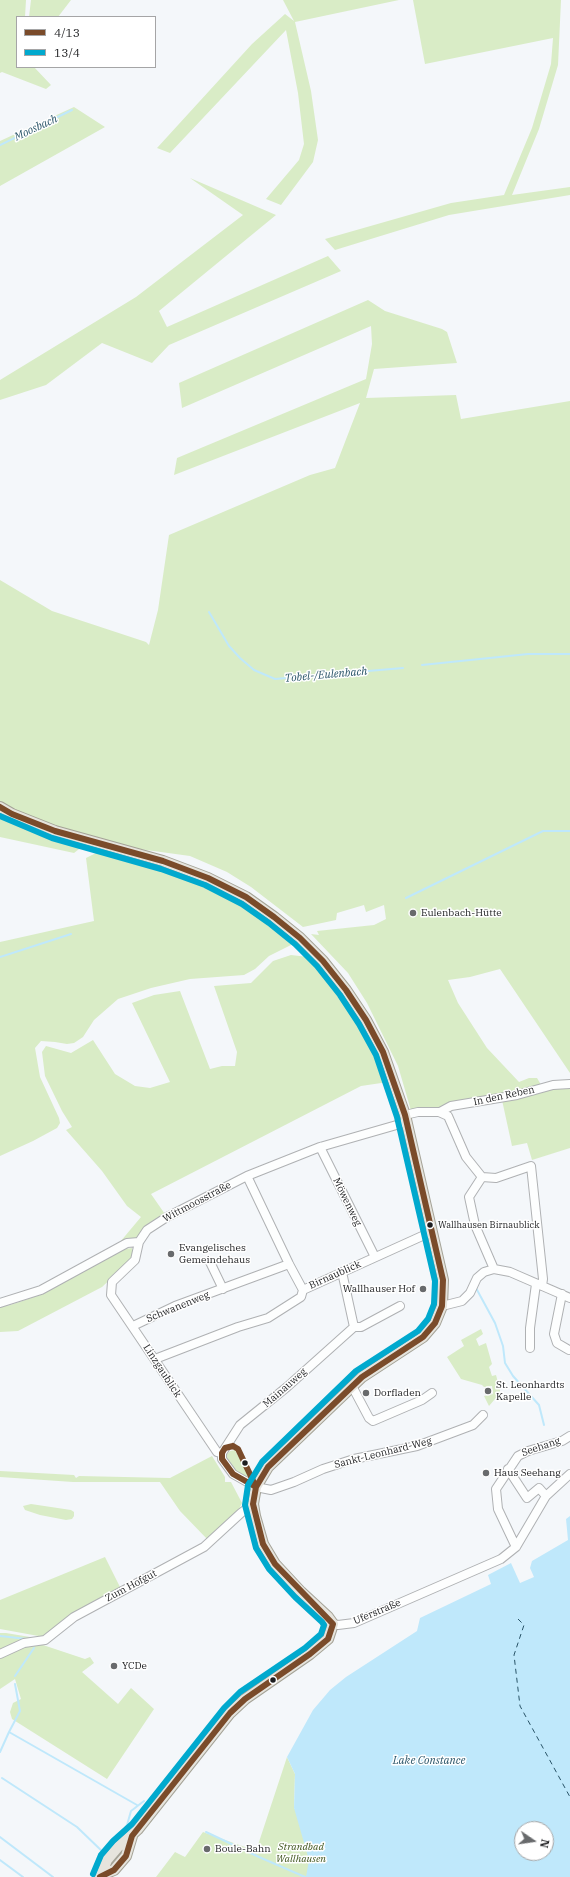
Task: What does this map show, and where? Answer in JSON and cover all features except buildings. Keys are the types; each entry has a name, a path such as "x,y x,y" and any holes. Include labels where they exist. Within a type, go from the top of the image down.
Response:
{"main road":[{"path":"0,807 12,814 55,831 163,861 208,878 246,897 274,917 300,938 323,961 346,990 366,1020 383,1052 406,1118 443,1280 442,1306 435,1323 423,1337 362,1377 268,1467 256,1487 253,1504 263,1544 275,1564 301,1592 328,1617 333,1624 328,1639 322,1645 245,1699 230,1713 132,1836 118,1847 107,1860 100,1876"}],"street":[{"name":"In den Reben","path":"440,1112 451,1106 517,1095 553,1085 570,1084"},
{"name":"Wittmoosstraße","path":"139,1242 147,1230 167,1217 247,1176 320,1147 406,1118 418,1112 440,1112"},
{"path":"440,1112 448,1116 466,1157 482,1177 496,1178 531,1166 543,1279 539,1285 530,1328 530,1348"},
{"name":"Möwenweg","path":"320,1147 375,1258"},
{"path":"247,1176 303,1290"},
{"path":"482,1177 469,1197 475,1225 494,1269"},
{"name":"Birnaublick","path":"155,1359 238,1327 268,1318 301,1297 303,1290 431,1232"},
{"path":"0,1303 41,1290 127,1243 139,1242"},
{"name":"Linzgaublick","path":"139,1242 135,1260 112,1282 111,1295 216,1452 222,1454 222,1459 233,1474 256,1487"},
{"name":"Schwanenweg","path":"210,1262 223,1289"},
{"name":"Schwanenweg","path":"132,1326 175,1306 289,1264"},
{"path":"442,1306 462,1301 470,1293 477,1278 484,1272 494,1269 510,1272 570,1298"},
{"path":"342,1272 354,1327"},
{"path":"562,1294 554,1334 557,1343 570,1350"},
{"name":"Mainauweg","path":"222,1454 240,1424 287,1387 354,1327 361,1327 400,1306"},
{"path":"352,1386 369,1418 373,1421 422,1400 432,1393"},
{"name":"Sankt-Leonhard-Weg","path":"256,1487 271,1490 294,1482 324,1468 354,1459 417,1446 473,1425 483,1415"},
{"name":"Seehang","path":"516,1547 498,1509 496,1489 518,1456 528,1451 562,1441 570,1436"},
{"path":"508,1469 527,1498 539,1488 546,1496"},
{"name":"Uferstraße","path":"333,1624 354,1623 501,1559 516,1547 546,1496 570,1474"},
{"name":"Zum Hofgut","path":"0,1654 24,1642 45,1640 74,1617 204,1547 240,1513 253,1504"}],"green space":[{"path":"0,0 26,0 25,16 16,16 16,68 35,68 51,85 46,89 2,72 0,73"},
{"path":"31,0 71,0 59,16 29,16"},
{"path":"283,0 399,0 295,22 311,91 318,140 313,162 281,205 266,199 299,160 304,144 298,93 286,30 170,153 157,148 252,44 285,14 294,21"},
{"path":"413,0 561,0 558,65 539,129 512,195 570,187 570,195 449,215 335,250 325,239 451,203 504,195 532,128 551,64 553,38 425,64"},
{"path":"74,107 105,127 0,186 0,141"},
{"path":"190,178 276,215 159,311 167,327 328,256 341,271 169,345 152,363 102,343 46,385 0,400 0,380 136,297 243,215"},
{"path":"368,300 385,311 442,329 447,332 457,363 374,369 366,398 456,395 461,419 570,401 570,1073 500,969 470,977 448,980 458,1003 487,1048 519,1082 529,1078 537,1078 543,1088 412,1114 398,1066 367,1003 348,973 311,934 319,935 317,931 374,925 386,919 384,905 366,912 364,905 337,913 336,920 303,927 251,887 227,872 190,856 88,842 74,853 0,837 0,580 52,611 146,642 149,645 158,610 169,535 310,475 335,468 360,403 174,475 177,458 366,379 372,344 371,326 182,408 179,383"},
{"path":"98,852 162,868 208,886 242,904 293,939 291,945 269,956 255,969 244,975 190,979 151,988 118,999 94,1020 83,1037 74,1043 67,1044 41,1041 35,1048 40,1077 60,1123 57,1128 0,1156 0,942 94,921 86,858"},
{"path":"291,955 308,957 324,972 359,1024 388,1082 361,1086 151,1194 167,1217 138,1240 120,1242 141,1217 127,1206 102,1171 66,1130 72,1127 62,1111 45,1076 42,1052 46,1046 71,1053 93,1040 115,1074 135,1086 150,1088 170,1082 132,1003 154,995 180,991 210,1069 222,1066 235,1066 237,1052 214,986 251,983 273,961"},
{"path":"570,1086 570,1148 532,1160 527,1143 512,1146 502,1100 543,1089"},
{"path":"132,1248 133,1258 102,1287 18,1331 0,1332 0,1307 43,1294 124,1249"},
{"path":"481,1329 483,1334 476,1339 479,1346 486,1343 492,1364 489,1367 492,1376 496,1375 500,1390 500,1393 489,1406 484,1396 493,1394 492,1386 484,1387 482,1385 461,1379 447,1357 464,1346 461,1340"},
{"path":"235,1450 250,1479 235,1473 227,1459 227,1454 230,1451"},
{"path":"212,1456 225,1477 225,1482 231,1482 242,1503 239,1509 208,1540 180,1511 160,1482 73,1482 0,1477 0,1471 74,1475 76,1478 79,1476 170,1478"},
{"path":"31,1504 71,1510 74,1512 74,1516 72,1519 66,1520 40,1515 25,1510 23,1506"},
{"path":"105,1557 120,1587 72,1614 44,1637 0,1629 0,1600"},
{"path":"0,1633 6,1633 42,1639 0,1653"},
{"path":"46,1640 43,1645 85,1659 90,1657 94,1663 82,1672 118,1704 131,1688 154,1709 107,1779 12,1719 10,1712 13,1703 21,1699 15,1679 0,1689 0,1657 25,1645"},
{"name":"Strandbad Wallhausen","path":"287,1757 295,1774 294,1808 365,1877 156,1877 175,1852 185,1857 203,1832 256,1851"}],"water":[{"name":"Lake Constance","path":"570,1516 570,1877 306,1877 309,1860 294,1808 295,1774 287,1757 313,1710 330,1690 346,1677 417,1631 420,1618 491,1584 488,1575 511,1563 520,1583 534,1577 530,1568 532,1561 568,1540 566,1519"}],"waterway":[{"name":"Moosbach","path":"0,145 72,110"},
{"name":"Tobel-/Eulenbach","path":"209,612 229,646 240,658 254,670 275,679 403,668"},
{"name":"Tobel-/Eulenbach","path":"422,665 528,654 570,654"},
{"name":"Tobel-/Eulenbach","path":"406,898 543,831 570,831"},
{"path":"0,957 71,934"},
{"path":"476,1288 495,1323 503,1346 505,1363 513,1376 539,1405 544,1425"},
{"path":"0,1636 27,1639"},
{"path":"15,1676 34,1648"},
{"path":"15,1684 20,1711 9,1732 137,1805"},
{"path":"0,1752 9,1732"},
{"path":"2,1778 77,1827 106,1855"},
{"path":"118,1838 127,1825 131,1811 144,1801"},
{"path":"206,1832 305,1877"},
{"path":"0,1837 53,1877"},
{"path":"0,1860 23,1877"},
{"path":"95,1875 98,1869"}],"ferry route":[{"path":"518,1619 524,1625 514,1655 520,1706 570,1797"}],"transit line":[{"name":"4/13","path":"0,807 12,814 55,831 163,861 208,878 246,897 274,917 300,938 323,961 346,990 366,1020 383,1052 405,1115 443,1280 442,1306 435,1323 423,1337 362,1377 268,1467 256,1487 253,1504 263,1544 275,1564 333,1624 328,1639 310,1654 245,1699 230,1713 132,1836 126,1856 114,1870 100,1877"},
{"name":"13/4","path":"0,816 52,838 161,869 205,885 242,904 269,923 295,944 317,966 340,995 359,1024 376,1055 397,1117 435,1281 434,1304 428,1319 418,1331 356,1371 262,1462 248,1485 245,1505 256,1548 269,1569 295,1597 322,1622 324,1625 321,1634 305,1648 240,1692 224,1708 132,1824 113,1841 101,1855 93,1874"},
{"name":"4/13","path":"233,1446 238,1449 256,1487 233,1474 222,1459 222,1453 225,1448 233,1446"}],"place":[{"name":"Eulenbach-Hütte","path":"413,913"},
{"name":"Wallhausen Birnaublick","path":"430,1225"},
{"name":"Evangelisches Gemeindehaus","path":"171,1254"},
{"name":"Wallhauser Hof","path":"423,1289"},
{"name":"St. Leonhardts Kapelle","path":"488,1391"},
{"name":"Dorfladen","path":"366,1393"},
{"name":"Haus Seehang","path":"486,1473"},
{"name":"YCDe","path":"114,1666"},
{"name":"Boule-Bahn","path":"207,1849"}]}
